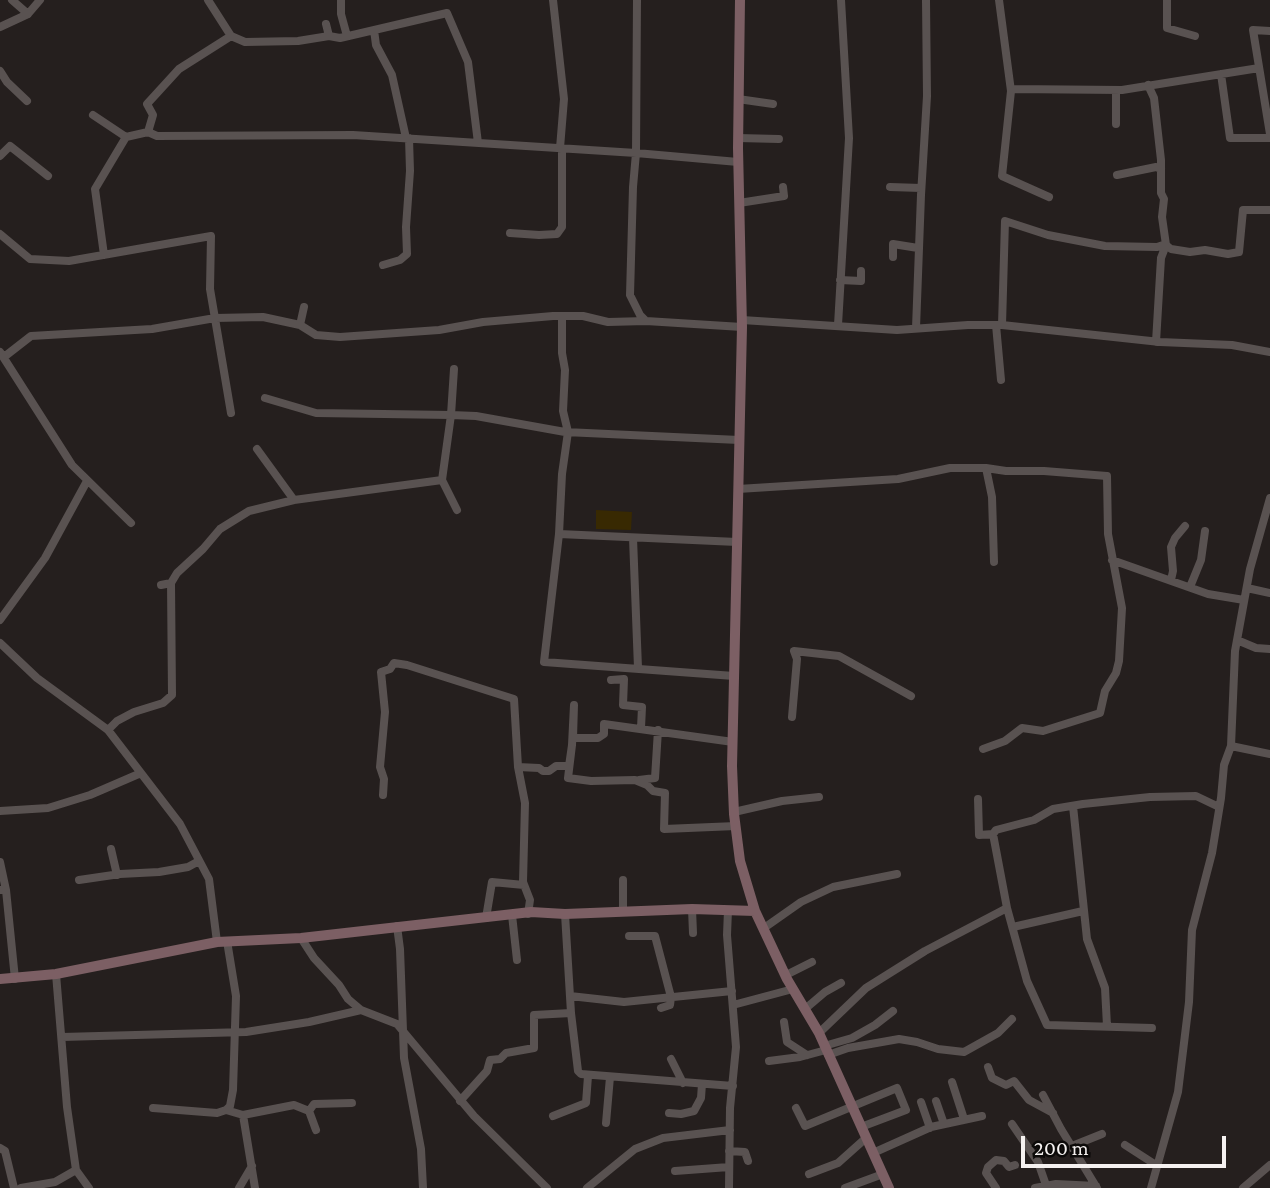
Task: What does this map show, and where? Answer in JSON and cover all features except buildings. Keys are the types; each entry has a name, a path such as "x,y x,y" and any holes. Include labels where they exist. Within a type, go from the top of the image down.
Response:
{"main road":[{"path":"740,0 738,162 742,324 733,742 734,812 740,861 755,911 793,989 819,1033 889,1188"},
{"path":"0,979 56,974 222,942 301,938 531,912 565,914 692,909 755,911"}],"street":[{"path":"12,0 28,14"},
{"path":"0,27 28,14 40,0"},
{"path":"208,0 231,36 245,43 347,36 447,13 468,62 478,143"},
{"path":"341,0 341,15 347,36"},
{"path":"510,233 557,234 562,227 561,148 564,99 553,0"},
{"path":"637,0 636,153 630,295 646,321"},
{"path":"838,326 849,138 841,0"},
{"path":"916,328 927,96 926,0"},
{"path":"999,0 1011,89 1002,176 1049,197"},
{"path":"1167,0 1167,28 1195,36"},
{"path":"326,24 329,36"},
{"path":"374,30 376,45 392,75 408,138 410,172 407,254 400,260 383,265"},
{"path":"1221,74 1230,138 1270,136 1253,30 1270,31"},
{"path":"148,132 153,115 147,104 160,88 178,69 231,36"},
{"path":"1011,89 1116,90 1259,68"},
{"path":"0,71 26,102"},
{"path":"1148,85 1154,98 1166,244 1161,258 1156,342"},
{"path":"1116,90 1116,124"},
{"path":"738,99 773,104"},
{"path":"93,115 126,137"},
{"path":"104,255 95,189 126,137 148,132 157,136 354,135 738,162"},
{"path":"738,138 779,139"},
{"path":"0,156 10,146 48,176"},
{"path":"1117,175 1156,167 1161,169"},
{"path":"739,203 784,196 783,187"},
{"path":"890,187 921,188"},
{"path":"1166,244 1171,249 1190,252 1239,252 1243,210 1270,210"},
{"path":"1001,380 999,325 1004,221 1048,235 1105,246 1157,247 1166,244"},
{"path":"0,234 30,259 69,261 211,236 210,289 231,413"},
{"path":"893,257 893,244 918,248"},
{"path":"840,280 861,281 861,271"},
{"path":"300,325 304,307"},
{"path":"562,316 565,370 563,411 568,432 544,662 734,676"},
{"path":"131,523 72,465 2,355 31,336 152,329 215,318 263,317 300,325 316,335 340,337 439,330 516,318 583,316 608,322 838,326 897,330 999,325 1156,342 1232,345 1270,352"},
{"path":"454,369 452,415 442,480 457,510"},
{"path":"265,398 316,413 452,415 487,418 544,430 739,440"},
{"path":"257,449 294,500"},
{"path":"738,489 898,479 950,468 1107,476 1108,534 1122,608 1116,673 1105,691 1100,713 1043,731 1023,728 1005,741 983,749"},
{"path":"986,468 992,497 994,562"},
{"path":"108,730 117,721 163,702 172,695 171,583 177,573 220,529 249,511 294,500 442,480"},
{"path":"0,620 45,558 87,481"},
{"path":"1151,1188 1178,1092 1189,1002 1192,930 1212,853 1224,765 1231,746 1234,664 1244,600 1270,498"},
{"path":"1171,580 1171,547 1185,526"},
{"path":"1190,587 1201,560 1205,531"},
{"path":"559,534 737,542"},
{"path":"633,538 641,668 644,678"},
{"path":"1112,560 1209,594 1244,600"},
{"path":"161,585 171,583"},
{"path":"1247,588 1270,593"},
{"path":"1237,640 1256,648 1270,649"},
{"path":"0,643 37,678 108,730 180,824 209,879 236,996 233,1090 230,1106 217,1113 153,1108"},
{"path":"792,717 797,659 794,651 839,656 911,696"},
{"path":"383,795 384,779 380,767 385,712 381,672 390,669 394,663 407,665 514,699 519,767 525,803 524,885 530,900 528,914"},
{"path":"611,680 624,679 624,705 642,707 640,728"},
{"path":"658,730 655,778 591,781 568,778 574,705 573,738 598,738 604,734 604,724 658,730 733,742"},
{"path":"519,767 539,768 543,771 556,766 569,766 572,745"},
{"path":"1231,746 1270,754"},
{"path":"0,811 48,808 90,795 141,773"},
{"path":"635,780 653,791 665,793 664,829 736,826"},
{"path":"978,799 979,835 993,834 996,830 1034,820 1052,809 1150,797 1196,796 1219,807"},
{"path":"734,812 782,801 820,797"},
{"path":"1073,806 1087,939 1105,988 1107,1026"},
{"path":"993,834 1007,908 1027,981 1047,1025 1152,1028"},
{"path":"111,849 117,875"},
{"path":"79,880 159,872 188,867 200,861"},
{"path":"0,862 15,979"},
{"path":"764,928 800,902 833,887 897,874"},
{"path":"623,880 623,912"},
{"path":"486,918 492,882 524,885"},
{"path":"819,1033 866,988 925,951 1007,908"},
{"path":"692,909 693,933"},
{"path":"728,910 727,934 736,1047 729,1188"},
{"path":"1013,927 1083,911"},
{"path":"565,914 571,1013 578,1070 588,1076 733,1086"},
{"path":"512,915 517,960"},
{"path":"397,926 405,1068 421,1149 423,1188"},
{"path":"629,936 655,936 671,997 670,1005 661,1008"},
{"path":"301,938 348,999 361,1010 397,1024 460,1101 547,1188"},
{"path":"786,975 812,962"},
{"path":"56,974 67,1107 76,1170 89,1188"},
{"path":"805,1009 841,983"},
{"path":"733,1004 793,989"},
{"path":"570,996 624,1002 732,990"},
{"path":"62,1037 234,1032 309,1022 361,1010"},
{"path":"826,1050 875,1025 893,1010"},
{"path":"460,1101 487,1071 490,1060 500,1059 506,1053 534,1048 534,1015 571,1013"},
{"path":"769,1061 899,1039 938,1049 964,1052 998,1034 1012,1019"},
{"path":"784,1022 787,1042"},
{"path":"777,1042 787,1042 807,1055"},
{"path":"671,1059 683,1083"},
{"path":"988,1067 992,1079 1006,1085 1014,1082 1029,1100 1053,1113"},
{"path":"552,1116 586,1103 588,1076"},
{"path":"606,1123 610,1077"},
{"path":"952,1082 964,1119"},
{"path":"669,1113 694,1111 701,1098 702,1084"},
{"path":"796,1108 805,1126 897,1088 906,1110 861,1127"},
{"path":"1043,1095 1096,1187"},
{"path":"936,1101 944,1124"},
{"path":"921,1102 930,1128"},
{"path":"309,1111 314,1104 352,1103"},
{"path":"226,1110 243,1115 294,1105 309,1111 316,1130"},
{"path":"243,1115 256,1188"},
{"path":"873,1153 930,1128 982,1116"},
{"path":"1012,1124 1038,1162 1046,1187"},
{"path":"587,1188 635,1149 663,1138 730,1130"},
{"path":"1072,1146 1102,1134"},
{"path":"809,1174 838,1163 866,1138"},
{"path":"1125,1145 1156,1165"},
{"path":"0,1148 5,1151 14,1188"},
{"path":"730,1151 745,1152 748,1161"},
{"path":"996,1188 986,1173 988,1167 996,1160 1004,1161 1009,1167 1015,1164"},
{"path":"1242,1188 1270,1165"},
{"path":"239,1188 252,1166"},
{"path":"676,1171 729,1167"},
{"path":"22,1188 41,1187 76,1170"},
{"path":"845,1188 883,1174"},
{"path":"1035,1188 1077,1184 1096,1187"}],"shaded area":[{"path":"596,510 632,512 631,530 596,529"}]}
